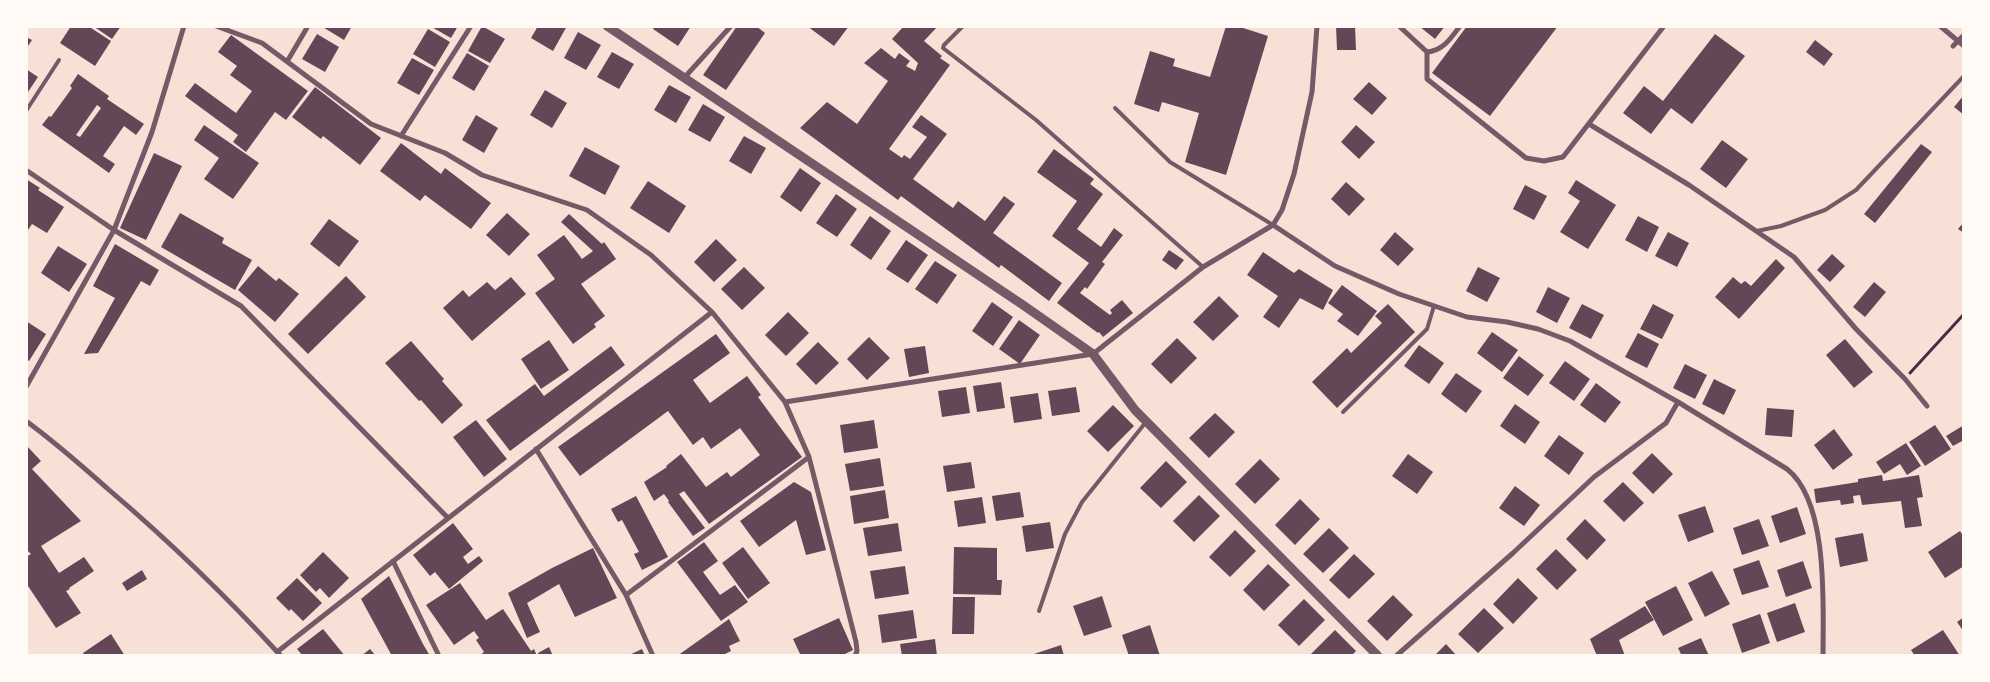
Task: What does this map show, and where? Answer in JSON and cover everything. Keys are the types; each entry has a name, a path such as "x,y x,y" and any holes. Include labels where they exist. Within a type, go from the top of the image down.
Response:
{"street":[{"path":"26,387 29,376 114,230 152,132 184,26"},
{"path":"216,26 262,42 372,124 445,153 482,175 587,210 651,255 712,312 785,402 809,457 856,642 857,652 855,656"},
{"path":"288,60 308,26"},
{"path":"401,136 471,26"},
{"path":"607,26 683,79 1024,305 1093,354 1146,422 1378,656"},
{"path":"683,79 731,26"},
{"path":"785,402 1093,354 1202,267 1272,225 1282,210 1294,174 1312,92 1317,26"},
{"path":"1398,26 1427,52 1436,52 1445,46 1460,26"},
{"path":"1427,52 1427,79 1526,158 1544,161 1563,157 1664,26"},
{"path":"1940,26 1964,46"},
{"path":"1953,46 1964,35"},
{"path":"1589,124 1689,185 1794,257 1856,329 1905,379 1926,406"},
{"path":"26,170 114,230 241,306 448,518"},
{"path":"1272,225 1335,266 1366,281 1467,317 1538,328 1570,341 1678,402 1780,464 1793,474 1804,488 1813,517 1823,577 1823,656"},
{"path":"26,421 50,438 136,513 204,576 279,654 392,561 712,312"},
{"path":"1396,656 1513,553 1594,477 1666,423 1678,402"},
{"path":"536,449 626,595 653,656"},
{"path":"626,595 809,457"},
{"path":"392,561 439,656"}],"lane":[{"path":"963,26 943,48 1036,120 1202,267"},
{"path":"26,111 59,60"},
{"path":"1757,232 1781,226 1824,210 1856,190 1964,76"},
{"path":"1115,108 1170,162 1272,225"},
{"path":"1342,412 1426,328 1434,306"},
{"path":"1039,611 1065,534 1082,502 1146,422"}],"path":[{"path":"1905,379 1964,314"}],"building":[{"path":"71,26 88,26 111,41 95,66 60,43"},
{"path":"93,26 121,26 112,39"},
{"path":"321,26 352,26 344,40"},
{"path":"430,26 458,26 451,38"},
{"path":"482,26 505,39 490,63 468,51"},
{"path":"538,26 567,26 553,51 531,38"},
{"path":"655,26 691,26 678,46 653,29"},
{"path":"737,26 756,26 765,33 726,90 703,75"},
{"path":"807,26 849,26 834,46"},
{"path":"904,26 938,26 924,41 942,56 940,58 950,65 889,149 902,158 904,155 910,159 927,137 912,127 921,115 947,134 913,179 953,208 958,201 985,221 1004,196 1015,204 993,233 1062,283 1049,301 1001,265 999,268 901,196 898,200 800,128 827,102 857,124 888,81 864,63 881,48 895,59 899,53 910,61 906,66 915,71 918,63 892,39"},
{"path":"1226,26 1237,26 1268,36 1226,175 1185,162 1199,113 1162,102 1159,112 1134,104 1150,51 1175,59 1173,66 1210,77"},
{"path":"1336,26 1355,26 1356,50 1337,50"},
{"path":"1419,26 1445,26 1435,39"},
{"path":"1467,26 1558,26 1490,116 1432,73"},
{"path":"428,29 450,42 435,67 413,54"},
{"path":"578,32 601,45 586,70 564,58"},
{"path":"317,34 339,47 325,72 302,59"},
{"path":"1715,34 1745,56 1692,124 1671,108 1651,134 1623,113 1644,86 1663,101"},
{"path":"231,35 308,91 286,120 275,112 246,152 233,142 238,135 185,96 195,83 236,113 252,91 230,75 237,66 218,52"},
{"path":"26,37 32,40 26,49"},
{"path":"1815,40 1833,54 1824,66 1806,52"},
{"path":"612,52 634,64 619,89 597,77"},
{"path":"467,53 489,66 474,91 452,78"},
{"path":"412,58 434,70 419,95 397,83"},
{"path":"26,69 38,77 26,95"},
{"path":"78,74 109,96 107,99 144,124 136,135 124,126 103,156 115,164 109,173 42,125 49,116 51,117 72,88 70,86","holes":["97,105 101,108 80,137 76,135"]},
{"path":"1369,82 1387,98 1372,115 1353,99"},
{"path":"669,85 691,97 676,123 654,110"},
{"path":"315,87 381,138 360,165 323,136 321,139 292,117"},
{"path":"545,90 567,103 552,128 530,115"},
{"path":"1964,95 1964,115 1954,107"},
{"path":"703,104 725,117 710,142 688,130"},
{"path":"476,115 498,128 484,153 462,140"},
{"path":"204,125 259,163 233,199 204,179 219,158 194,140"},
{"path":"1356,125 1375,142 1359,159 1341,142"},
{"path":"744,136 766,148 751,174 729,161"},
{"path":"1722,140 1748,159 1726,188 1700,169"},
{"path":"401,143 441,174 445,168 491,203 471,229 425,195 420,201 380,171"},
{"path":"1921,144 1932,152 1875,223 1864,214"},
{"path":"585,147 620,166 605,195 569,176"},
{"path":"1054,149 1094,179 1090,184 1103,194 1077,229 1101,247 1114,228 1123,235 1102,262 1105,264 1087,289 1085,287 1080,293 1110,315 1112,313 1110,310 1122,300 1133,313 1103,337 1099,332 1057,303 1089,263 1052,236 1077,201 1037,172"},
{"path":"154,153 182,166 146,240 120,228"},
{"path":"800,168 821,183 801,212 780,197"},
{"path":"26,179 40,188 38,190 64,207 47,233 32,224 26,233"},
{"path":"1576,180 1616,205 1588,249 1560,232 1580,201 1568,193"},
{"path":"648,181 686,206 669,233 630,208"},
{"path":"1346,182 1365,199 1349,216 1331,199"},
{"path":"1525,185 1547,196 1534,220 1513,209"},
{"path":"836,194 857,209 837,237 816,223"},
{"path":"180,213 224,238 222,243 252,260 235,290 161,247"},
{"path":"507,213 530,234 509,256 486,235"},
{"path":"569,214 602,244 604,242 616,259 581,284 605,316 594,324 596,327 573,344 535,293 555,279 537,255 564,235 582,259 593,251 561,222"},
{"path":"870,216 891,231 871,260 850,245"},
{"path":"1638,216 1659,227 1647,252 1625,240"},
{"path":"329,219 359,241 339,267 310,244"},
{"path":"1964,222 1964,233 1958,229"},
{"path":"1395,232 1414,249 1398,266 1380,250"},
{"path":"1668,232 1689,243 1677,267 1655,256"},
{"path":"716,239 737,260 714,282 694,262"},
{"path":"906,240 928,255 908,283 886,269"},
{"path":"115,244 159,270 150,286 141,281 98,353 84,354 115,298 93,286"},
{"path":"58,246 87,264 69,292 41,273"},
{"path":"1169,250 1184,260 1176,270 1162,260"},
{"path":"1263,252 1294,273 1299,269 1333,290 1323,310 1300,298 1279,328 1263,317 1278,296 1247,275"},
{"path":"1832,254 1845,266 1830,282 1817,270"},
{"path":"1776,259 1785,268 1739,319 1715,297 1733,277 1741,284 1745,281 1751,286"},
{"path":"935,261 957,275 937,304 915,289"},
{"path":"258,266 276,281 279,278 299,294 275,322 238,290"},
{"path":"744,267 765,288 742,310 721,289"},
{"path":"1478,267 1500,278 1487,302 1466,291"},
{"path":"346,276 366,297 308,354 288,334"},
{"path":"511,277 526,294 472,341 443,308 463,290 469,297 487,282 495,290"},
{"path":"1874,282 1886,292 1865,317 1853,307"},
{"path":"1342,285 1377,311 1358,336 1337,321 1343,314 1328,303"},
{"path":"1548,287 1570,298 1557,323 1536,312"},
{"path":"1219,296 1239,316 1213,341 1193,322"},
{"path":"992,302 1013,317 993,346 972,331"},
{"path":"1388,304 1415,332 1337,408 1312,382 1347,348 1351,353 1382,323 1375,316"},
{"path":"1582,304 1604,315 1591,339 1569,328"},
{"path":"1653,304 1674,315 1662,339 1640,329"},
{"path":"788,312 809,333 786,356 765,335"},
{"path":"1019,320 1040,335 1020,364 999,349"},
{"path":"26,321 46,334 29,361 26,359"},
{"path":"1492,332 1518,350 1502,372 1477,353"},
{"path":"1638,333 1659,344 1647,368 1625,357"},
{"path":"716,334 730,353 693,380 710,403 747,376 761,395 758,397 802,457 709,524 684,491 679,494 705,528 693,536 664,494 654,501 644,482 667,467 681,454 706,487 727,472 731,477 760,455 740,428 711,449 703,437 693,445 668,411 580,476 558,447"},
{"path":"869,337 890,358 867,380 847,359"},
{"path":"1177,338 1197,358 1171,384 1151,364"},
{"path":"1845,339 1873,372 1854,388 1826,355"},
{"path":"549,340 569,370 541,389 521,359"},
{"path":"411,341 444,379 442,381 463,405 442,424 385,363"},
{"path":"818,342 839,363 816,385 796,364"},
{"path":"1419,345 1444,363 1429,384 1404,366"},
{"path":"611,346 625,365 510,451 486,420 535,384 544,396"},
{"path":"925,346 929,373 909,377 904,349"},
{"path":"1519,356 1544,375 1528,396 1503,378"},
{"path":"1565,361 1590,379 1574,401 1549,383"},
{"path":"1685,364 1707,375 1695,399 1673,388"},
{"path":"1456,373 1482,391 1466,413 1441,394"},
{"path":"1714,379 1736,390 1724,415 1702,404"},
{"path":"1001,382 1005,408 977,412 973,386"},
{"path":"1596,383 1621,402 1605,423 1580,405"},
{"path":"966,387 970,413 942,417 938,391"},
{"path":"1076,387 1080,412 1052,416 1048,391"},
{"path":"1038,393 1042,419 1014,423 1010,397"},
{"path":"1515,404 1540,422 1525,444 1500,426"},
{"path":"1113,405 1134,426 1108,452 1087,431"},
{"path":"1767,408 1794,410 1792,437 1765,435"},
{"path":"1215,413 1235,432 1209,458 1189,438"},
{"path":"476,420 507,459 484,477 453,437"},
{"path":"874,420 878,448 844,453 840,425"},
{"path":"1935,425 1951,449 1925,466 1909,442"},
{"path":"1964,425 1964,440 1953,446 1946,436"},
{"path":"1834,429 1853,455 1833,470 1814,445"},
{"path":"1559,435 1584,453 1569,475 1544,456"},
{"path":"1906,443 1921,466 1907,475 1900,464 1884,474 1876,462"},
{"path":"26,445 41,461 32,469 81,521 41,546 59,573 84,557 94,571 66,591 81,613 56,628 26,583 26,557 31,554 26,549"},
{"path":"1652,453 1673,474 1653,494 1632,473"},
{"path":"1408,454 1433,472 1417,494 1392,476"},
{"path":"880,458 884,486 850,491 845,464"},
{"path":"1260,459 1280,479 1255,504 1235,484"},
{"path":"1166,461 1187,482 1161,508 1140,488"},
{"path":"971,462 975,488 947,492 943,466"},
{"path":"1882,475 1883,481 1919,475 1923,497 1917,498 1922,526 1905,528 1901,501 1862,505 1860,495 1853,496 1854,503 1841,505 1840,500 1816,503 1814,489 1858,482 1858,479"},
{"path":"794,482 811,492 826,550 806,555 796,520 759,547 740,521"},
{"path":"1623,482 1644,503 1624,522 1603,501"},
{"path":"1515,486 1540,505 1524,526 1499,508"},
{"path":"885,490 889,518 854,524 850,496"},
{"path":"1020,492 1024,517 996,521 992,496"},
{"path":"1199,495 1220,516 1194,542 1173,521"},
{"path":"636,496 668,557 642,570 634,554 639,552 622,520 618,522 611,509"},
{"path":"982,497 986,523 958,527 954,501"},
{"path":"1300,499 1320,519 1295,545 1275,525"},
{"path":"1705,506 1714,532 1688,542 1678,515"},
{"path":"1797,507 1806,534 1780,543 1771,516"},
{"path":"1585,519 1606,540 1587,560 1566,539"},
{"path":"1759,519 1769,546 1742,555 1733,528"},
{"path":"1050,522 1054,548 1026,552 1022,526"},
{"path":"453,523 473,549 463,557 468,564 479,556 483,561 449,589 435,572 430,576 413,555"},
{"path":"898,523 902,551 868,556 863,528"},
{"path":"1329,528 1349,548 1323,573 1303,554"},
{"path":"1235,530 1256,551 1230,577 1209,557"},
{"path":"1960,531 1964,537 1964,566 1945,578 1928,552"},
{"path":"1863,533 1868,561 1840,567 1835,538"},
{"path":"704,542 718,561 703,572 720,595 735,585 748,602 721,621 677,562"},
{"path":"743,547 770,583 748,599 722,563"},
{"path":"954,547 997,548 997,580 1002,580 1001,595 953,594"},
{"path":"593,548 617,598 575,617 559,584 527,603 540,632 527,638 508,593 552,568"},
{"path":"1556,549 1577,570 1557,590 1536,569"},
{"path":"323,552 349,578 329,598 320,588 316,592 300,575"},
{"path":"1354,554 1375,574 1349,599 1329,580"},
{"path":"1759,560 1769,587 1742,595 1733,569"},
{"path":"1803,561 1812,588 1786,597 1777,570"},
{"path":"1268,564 1290,585 1264,611 1243,590"},
{"path":"905,566 909,594 875,599 870,571"},
{"path":"142,570 147,579 127,591 122,583"},
{"path":"1712,571 1730,604 1705,617 1688,583"},
{"path":"389,576 430,656 392,656 361,599"},
{"path":"297,578 322,603 303,621 276,598"},
{"path":"1518,578 1538,598 1513,624 1493,604"},
{"path":"460,583 486,620 503,609 531,651 534,649 537,656 479,656 484,652 476,640 479,638 474,631 454,645 426,605"},
{"path":"1676,586 1693,620 1663,636 1645,602"},
{"path":"1393,595 1413,615 1387,641 1367,621"},
{"path":"1102,596 1112,627 1084,636 1073,606"},
{"path":"953,597 975,597 974,634 952,634"},
{"path":"1304,599 1325,620 1299,646 1278,625"},
{"path":"1795,603 1805,632 1777,642 1767,613"},
{"path":"1645,606 1654,620 1619,640 1625,656 1597,656 1590,639"},
{"path":"1484,608 1504,628 1478,653 1458,634"},
{"path":"913,610 917,638 882,643 878,615"},
{"path":"1760,614 1770,643 1742,653 1732,624"},
{"path":"1964,617 1964,632 1957,622"},
{"path":"839,618 853,650 841,656 801,656 793,639"},
{"path":"729,619 740,641 729,646 731,651 721,656 677,656"},
{"path":"1150,625 1160,656 1129,656 1122,635"},
{"path":"323,629 345,656 303,656 297,649"},
{"path":"1335,630 1356,651 1351,656 1309,656"},
{"path":"1943,630 1960,656 1915,656 1911,650"},
{"path":"111,634 125,656 85,656 83,653"},
{"path":"1701,638 1709,656 1682,656 1678,648"},
{"path":"935,639 937,656 902,656 900,644"},
{"path":"1446,644 1457,656 1434,656"},
{"path":"1061,645 1064,656 1031,656 1031,655"},
{"path":"549,647 553,656 539,656 538,653"},
{"path":"370,649 376,656 361,656"},
{"path":"642,649 645,656 627,656"}]}
